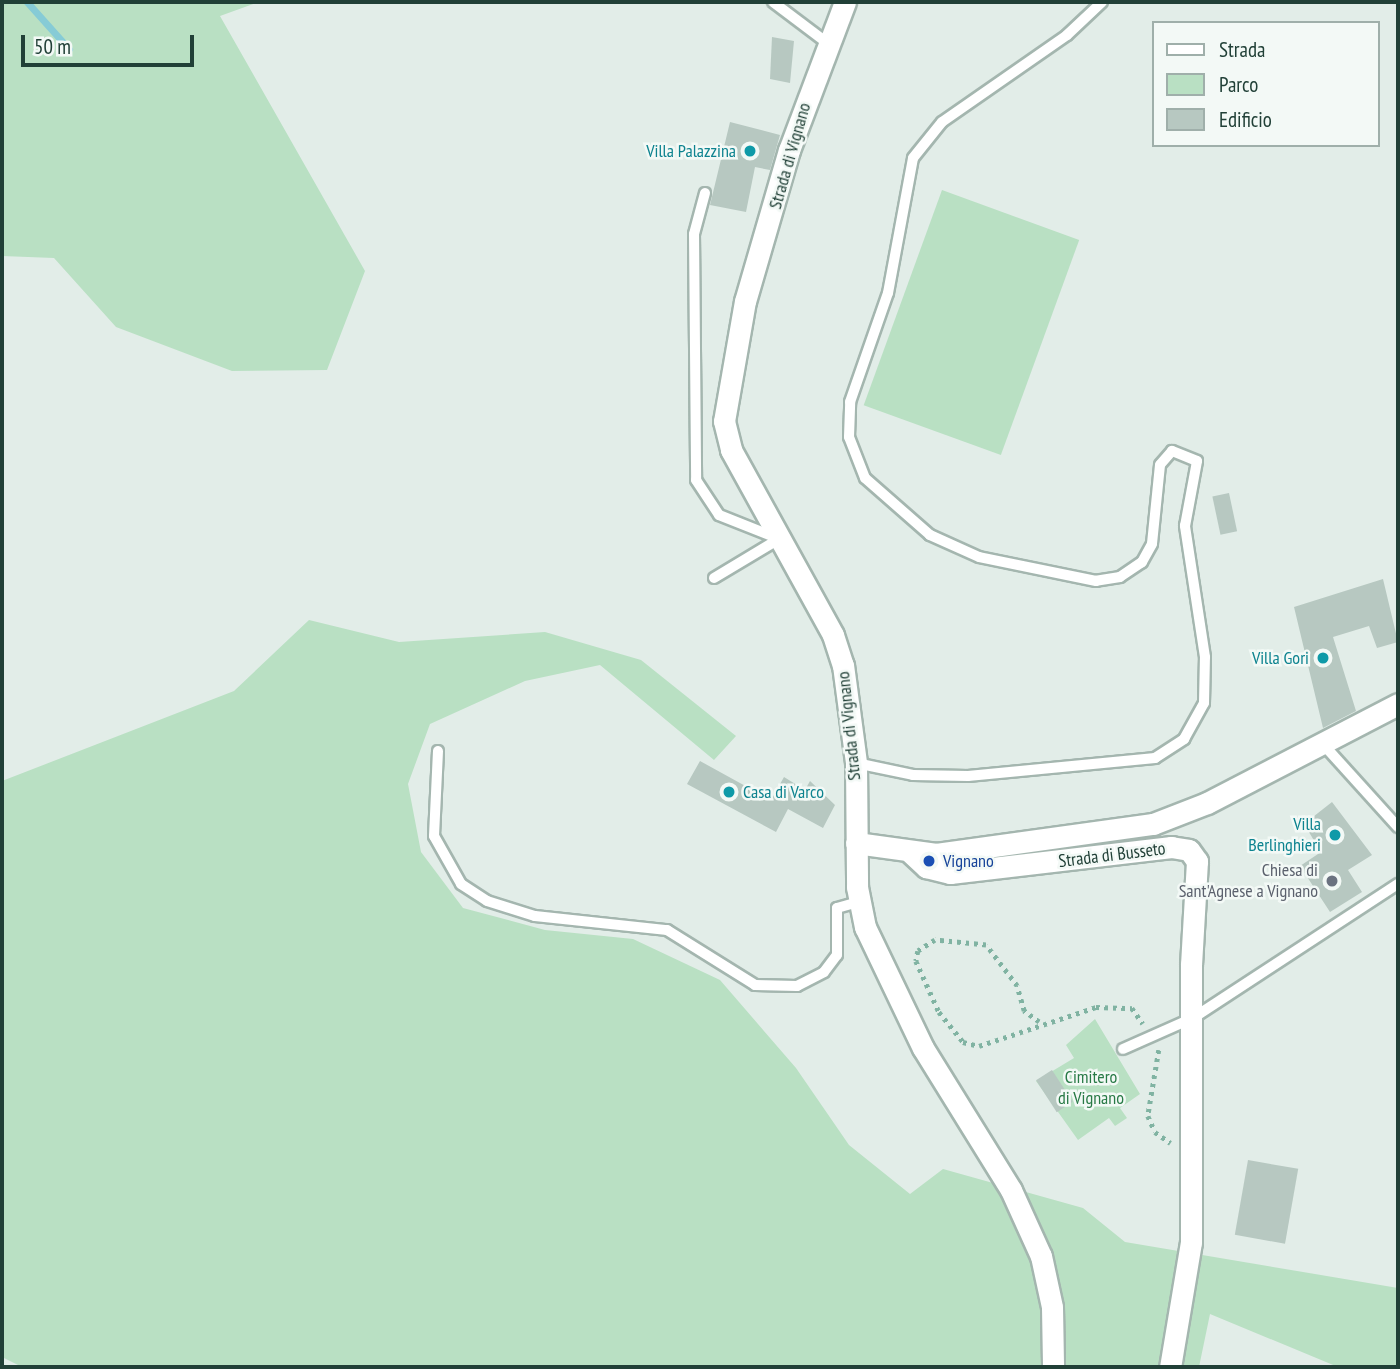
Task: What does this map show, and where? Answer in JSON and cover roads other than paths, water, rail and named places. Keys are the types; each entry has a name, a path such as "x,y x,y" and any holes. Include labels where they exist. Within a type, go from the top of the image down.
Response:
{"street":[{"name":"Strada di Vignano","path":"845,2 826,42 745,301 725,393 732,450 833,635 856,763 858,902 906,1017 1011,1190 1041,1256 1052,1307 1053,1367"},
{"name":"Strada di Busseto","path":"856,843 911,853 1085,836 1167,820 1398,704"},
{"name":"Strada di Busseto","path":"911,853 926,867 962,874 1163,847 1189,850 1200,872 1191,964 1191,1242 1170,1367"}],"lane":[{"path":"773,2 826,42"},
{"path":"856,763 913,775 968,776 1155,758 1184,739 1204,703 1205,657 1185,526 1197,461 1172,451 1160,465 1152,544 1142,562 1120,577 1096,581 979,557 930,535 864,478 849,438 850,402 888,293 914,158 942,122 1067,35 1102,2"},
{"path":"705,193 694,234 696,480 719,515 779,539"},
{"path":"715,578 779,539"},
{"path":"1323,744 1398,827"},
{"path":"438,751 434,836 461,884 488,901 535,916 667,930 755,985 797,986 824,972 837,955 838,908 858,902"},
{"path":"1123,1049 1193,1018 1398,884"}],"waterway":[{"path":"27,2 69,49"}],"place":[{"name":"Villa Palazzina","path":"750,151"},
{"name":"Villa Gori","path":"1323,658"},
{"name":"Casa di Varco","path":"729,792"},
{"name":"Villa Berlinghieri","path":"1335,835"},
{"name":"Vignano","path":"929,861"},
{"name":"Chiesa di Sant'Agnese a Vignano","path":"1332,881"}],"park label":[{"name":"Cimitero di Vignano","path":"1091,1088"}]}
